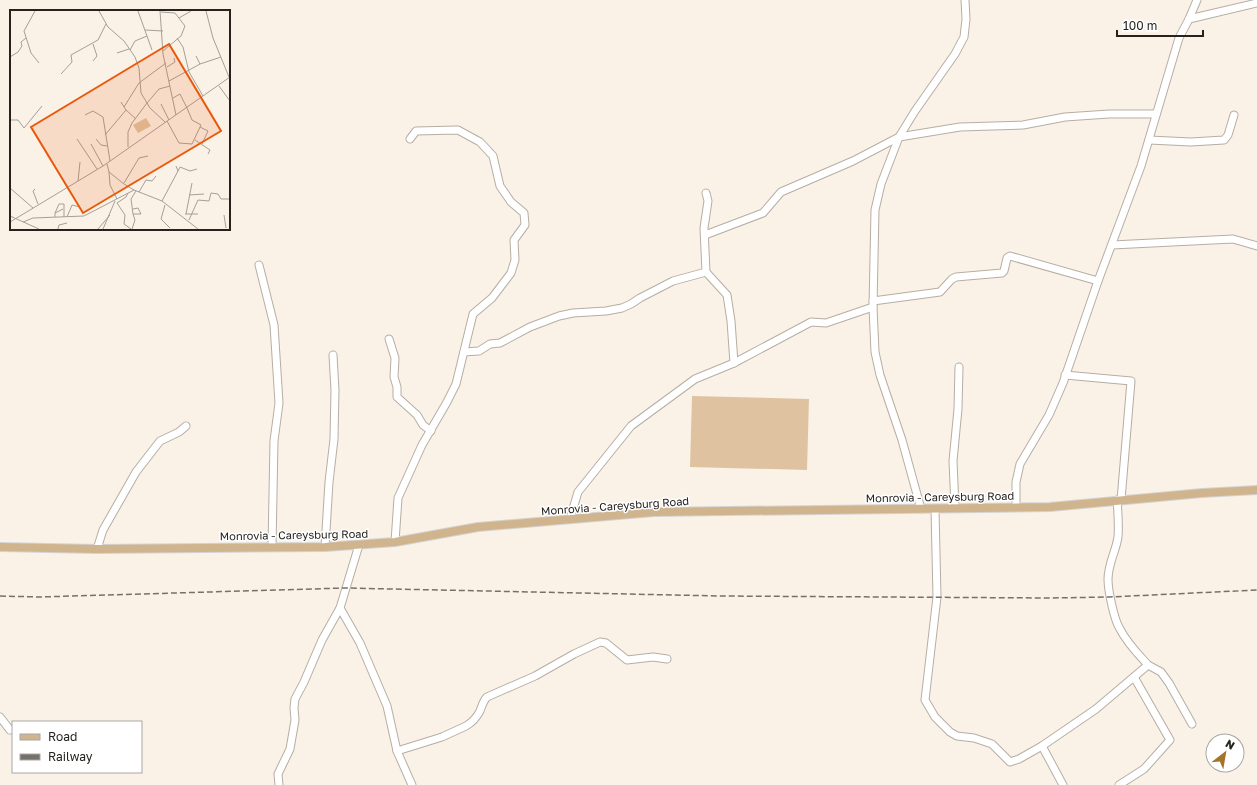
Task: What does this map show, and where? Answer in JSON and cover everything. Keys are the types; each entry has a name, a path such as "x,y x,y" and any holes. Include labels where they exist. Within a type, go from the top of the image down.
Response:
{"main road":[{"name":"Monrovia - Careysburg Road","path":"0,547 97,549 325,547 395,542 478,527 654,512 1050,507 1119,500 1257,490"}],"street":[{"path":"921,509 902,440 880,375 875,352 873,304 875,210 881,184 899,137 915,111 955,54 964,37 966,19 965,0"},
{"path":"1016,507 1016,482 1020,464 1049,415 1065,375 1149,140 1179,38 1189,20 1197,0"},
{"path":"1189,20 1257,3"},
{"path":"705,235 762,214 781,192 853,161 899,137 960,127 1023,125 1065,117 1109,114 1156,114"},
{"path":"1149,140 1191,142 1224,140 1228,135 1234,115"},
{"path":"395,542 398,498 413,464 456,384 473,314 492,298 511,274 515,260 514,240 525,225 524,213 512,202 500,186 495,172 493,156 480,142 458,130 416,131 410,139"},
{"path":"706,192 708,201 705,221 706,272 727,295 731,321 734,363"},
{"path":"1112,245 1233,239 1257,246"},
{"path":"570,519 578,492 631,426 695,379 734,363 810,322 826,323 873,304 940,292 952,279 956,277 1002,273 1004,271 1007,258 1010,256 1098,280"},
{"path":"259,265 274,325 279,403 274,441 272,547"},
{"path":"464,352 479,351 490,344 500,343 530,327 559,316 573,313 606,311 622,308 673,281 706,272"},
{"path":"388,339 395,358 394,377 397,387 397,397 417,416 423,426 431,431"},
{"path":"325,547 328,490 334,439 335,390 333,355"},
{"path":"955,507 953,461 958,409 959,367"},
{"path":"1065,375 1131,381 1119,500 1118,538 1108,579 1110,597 1119,628 1148,665 1161,672 1170,683 1192,724"},
{"path":"97,549 103,530 136,472 160,441 179,432 186,426"},
{"path":"936,509 937,597 925,700 935,717 950,732 957,736 974,738 992,744 1010,762 1019,759 1042,746 1096,709 1148,665"},
{"path":"278,785 278,774 290,749 295,720 295,699 322,640 340,608 359,545"},
{"path":"340,608 360,643 387,706 397,751 412,785"},
{"path":"397,751 442,737 470,724 480,711 484,700 488,697 535,676 574,654 600,642 606,643 627,660 653,657 667,659"},
{"path":"1119,785 1144,769 1170,740 1134,677"},
{"path":"0,718 10,730"},
{"path":"1042,746 1063,785"}],"shaded area":[{"path":"692,396 809,399 807,470 690,467"}],"railway":[{"path":"0,596 39,597 345,588 721,596 1049,598 1110,597 1257,590"}]}
